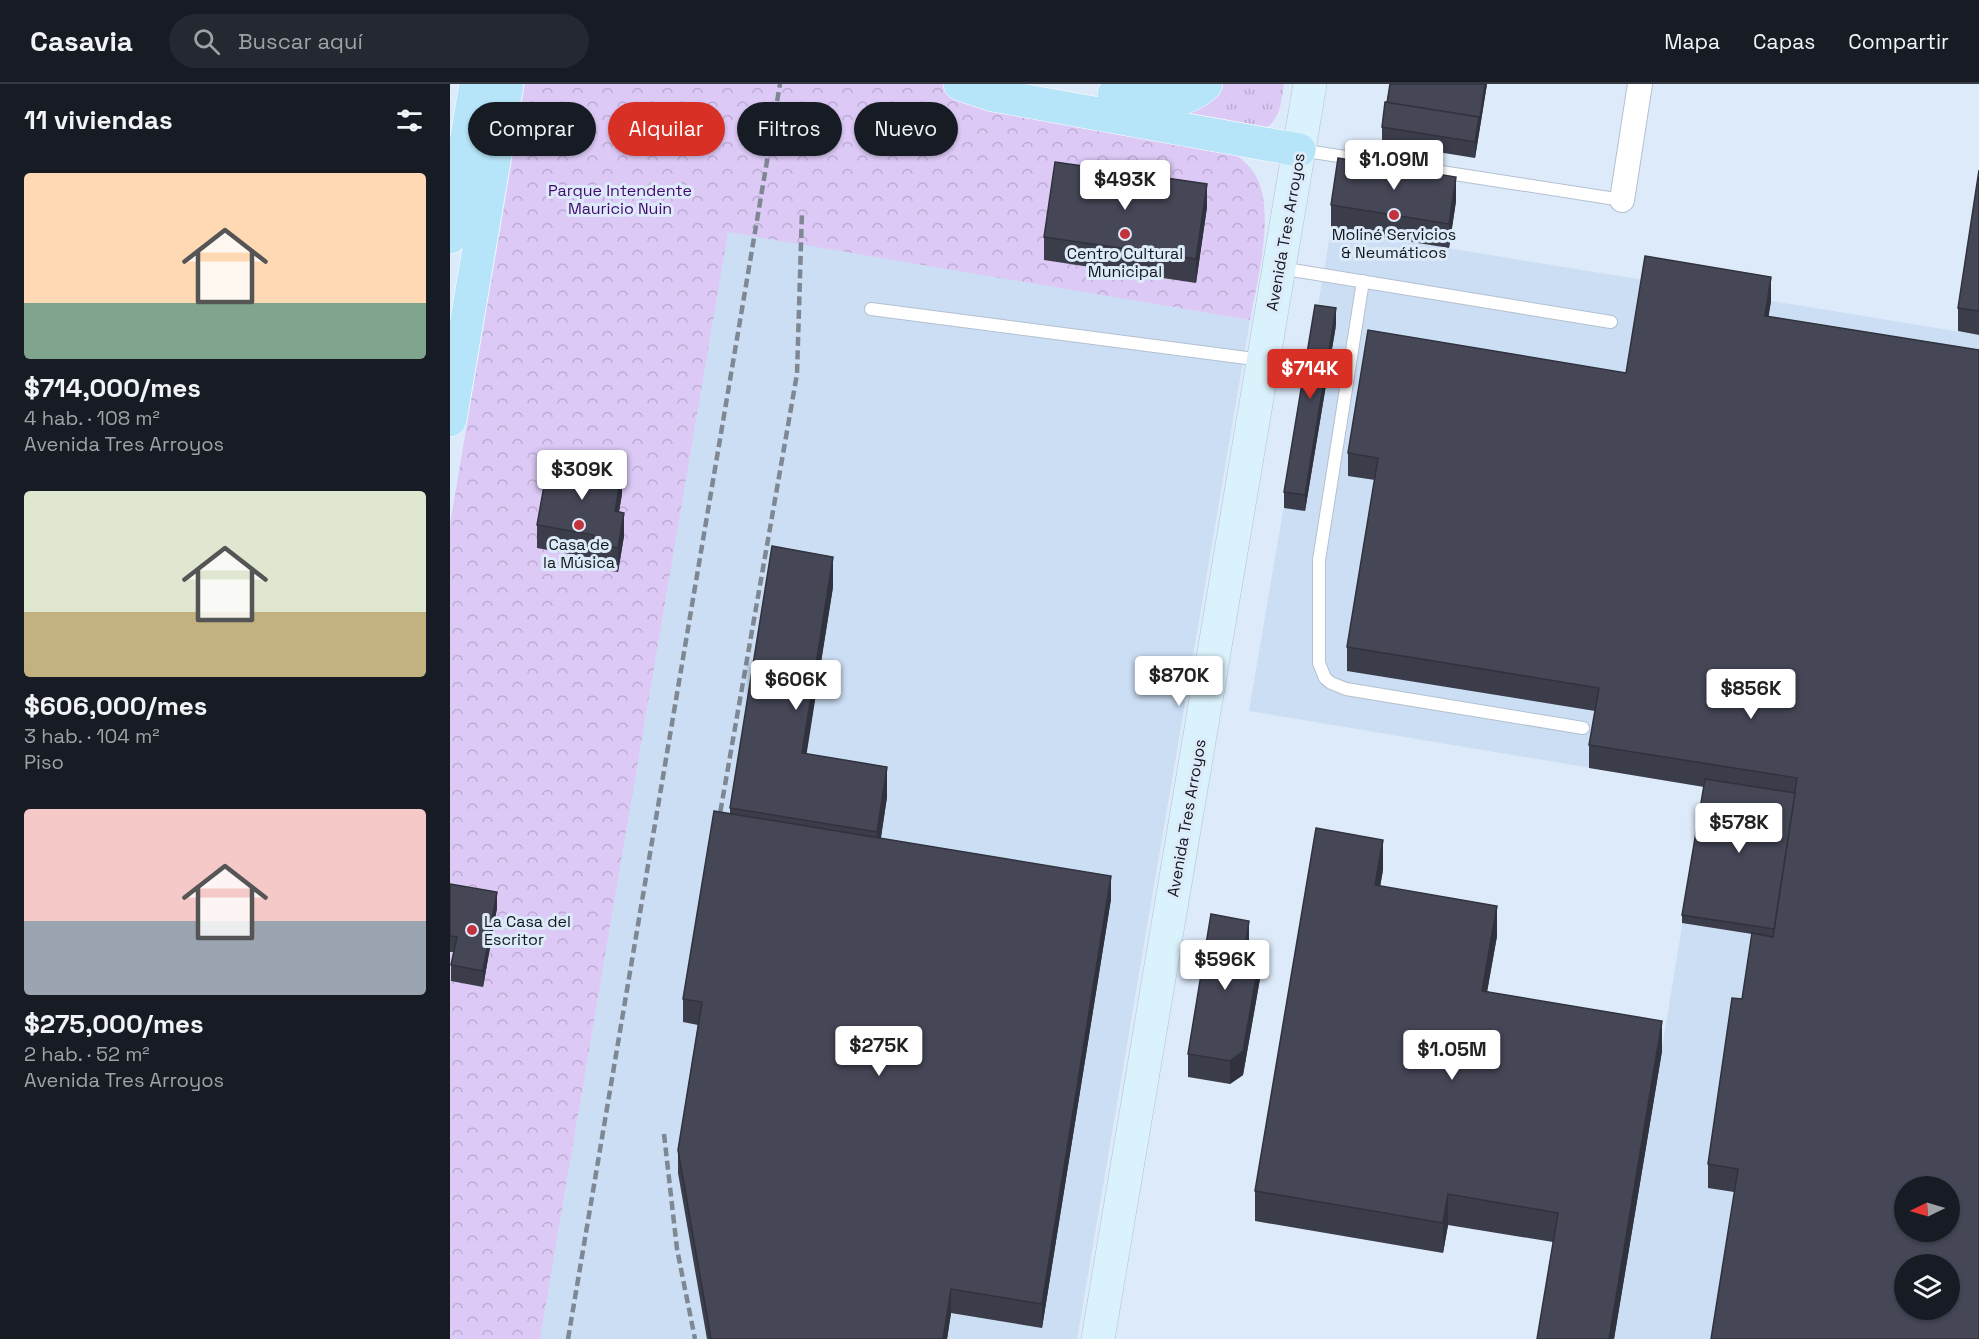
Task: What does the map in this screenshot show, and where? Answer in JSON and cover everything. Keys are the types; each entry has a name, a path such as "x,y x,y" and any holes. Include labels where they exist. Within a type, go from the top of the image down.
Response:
{"main road":[{"path":"450,237 476,84"},
{"path":"489,190 485,133 492,84"},
{"path":"450,420 455,365 507,84"},
{"path":"960,84 993,95 1299,150"},
{"path":"1061,84 1158,101 1180,99 1191,95 1206,84"},
{"name":"Avenida Tres Arroyos","path":"1098,1339 1310,84"}],"street":[{"path":"1622,200 1640,84"}],"lane":[{"path":"1299,150 1622,200"},
{"path":"1279,267 1611,322"},
{"path":"1363,281 1319,560 1318,653 1321,671 1331,683 1346,688 1583,728"},
{"path":"871,309 1264,360"}],"shaded area":[{"path":"1331,229 1979,335 1979,1339 1614,1339 1705,787 1249,711"},
{"path":"728,231 1250,320 1077,1339 540,1339"}],"green space":[{"name":"Parque Intendente Mauricio Nuin","path":"525,84 944,84 1234,153 1252,170 1261,188 1265,225 1250,320 728,232 540,1339 450,1339 450,524 513,156 596,156 596,102 522,102"},
{"path":"1223,84 1284,84 1279,109 1274,120 1265,129 1172,115 1220,88"}],"building":[{"path":"1390,84 1485,84 1479,125 1479,117 1387,103"},
{"path":"1385,102 1479,117 1475,142 1382,127"},
{"path":"1338,158 1456,177 1449,224 1331,205"},
{"name":"Centro Cultural Municipal","path":"1055,162 1207,184 1196,259 1044,237"},
{"path":"1979,170 1979,311 1958,308"},
{"path":"1645,256 1771,277 1765,316 1979,350 1979,1339 1711,1339 1738,1169 1708,1164 1732,998 1742,999 1752,933 1773,937 1797,778 1589,745 1599,688 1347,647 1378,458 1348,453 1368,330 1626,373"},
{"path":"1315,305 1336,308 1305,495 1284,492"},
{"name":"Casa de la Música","path":"549,458 622,471 615,511 624,513 618,548 592,544 594,535 537,525"},
{"path":"772,546 833,557 802,753 887,767 877,832 730,808"},
{"path":"1705,779 1795,793 1774,929 1682,915"},
{"path":"714,811 1111,876 1042,1304 951,1289 943,1339 711,1339 678,1150 702,1002 683,999"},
{"path":"1316,828 1383,840 1375,885 1497,906 1482,991 1662,1021 1609,1339 1537,1339 1558,1213 1448,1194 1443,1223 1255,1191"},
{"name":"La Casa del Escritor","path":"450,884 497,892 483,971 451,965 457,937 450,936"},
{"path":"1211,914 1249,921 1245,947 1261,950 1243,1051 1230,1061 1188,1054"}],"railway":[{"path":"568,1339 780,84"},
{"path":"718,825 797,374 802,211"},
{"path":"664,1134 677,1249 695,1339"}],"place":[{"name":"Moliné Servicios & Neumáticos","path":"1394,215"},
{"name":"Centro Cultural Municipal","path":"1125,234"},
{"name":"Casa de la Música","path":"579,525"},
{"name":"La Casa del Escritor","path":"472,930"}]}
